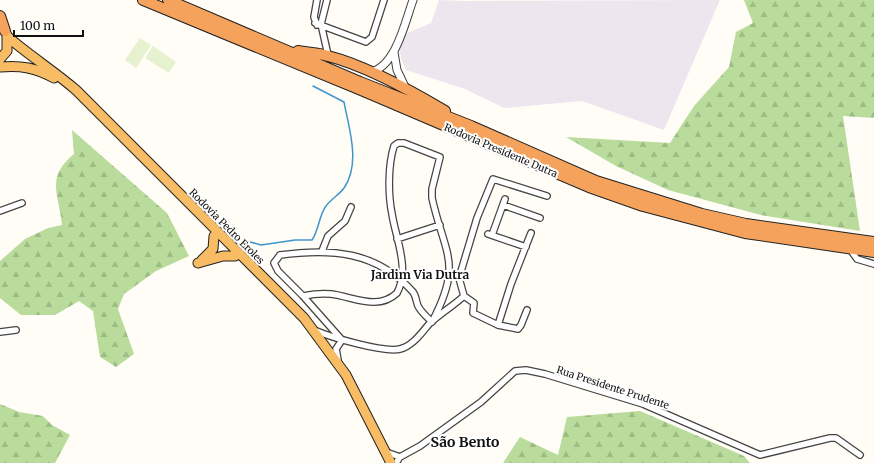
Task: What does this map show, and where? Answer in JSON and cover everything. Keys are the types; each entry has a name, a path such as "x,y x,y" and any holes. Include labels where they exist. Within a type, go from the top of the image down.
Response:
{"highway":[{"name":"Rodovia Presidente Dutra","path":"143,0 361,90 589,187 643,206 745,232 874,252"},
{"name":"Rodovia Presidente Dutra","path":"168,0 360,82 471,126 596,180 670,205 746,224 874,242"},
{"path":"0,16 4,31 6,50 0,59"},
{"name":"Rodovia Pedro Eroles","path":"4,31 23,51 62,78 76,90 312,328 340,365 357,394 391,463"},
{"path":"276,46 328,55 371,72 406,89 471,126"},
{"name":"Rodovia Pedro Eroles","path":"0,66 27,67 44,72 65,85 301,322 322,348 341,377 385,463"},
{"path":"214,236 213,249 198,263 223,256 235,256"}],"street":[{"path":"317,0 319,26 328,55"},
{"path":"319,26 327,0"},
{"path":"319,26 366,42 372,36 384,0"},
{"path":"371,72 384,67 394,52 413,0"},
{"path":"394,52 398,70 406,89"},
{"path":"303,296 332,294 366,302 381,303 397,293 402,281 403,270 390,201 392,152 394,146 398,143 404,143 434,153 440,158 432,189 432,198 450,262 450,275 442,302 432,322"},
{"path":"527,310 522,325 518,329 498,325 473,313 474,303 464,296 459,278 478,218 493,179 546,196"},
{"path":"505,199 490,235 526,247"},
{"path":"0,211 22,203"},
{"path":"503,205 540,218"},
{"path":"322,251 328,236 345,221 351,207"},
{"path":"397,239 440,225"},
{"path":"498,325 531,233"},
{"path":"848,247 857,259 874,264"},
{"path":"342,340 303,296 278,271 275,260 280,255 322,251 345,254 368,260 402,281 414,293 420,309 432,322"},
{"path":"312,328 329,337 381,348 401,349 413,342 432,322 464,296"},
{"path":"0,332 16,330"},
{"path":"340,365 336,356 336,349 342,340"},
{"name":"Rua Presidente Prudente","path":"396,463 400,457 420,446 481,402 515,371 522,369 545,374 643,404 760,455 830,438 836,438 860,455"},
{"path":"386,452 400,457"}],"shaded area":[{"path":"439,0 720,0 664,130 582,101 504,108 465,89 406,70 399,49 405,34 431,23"}],"green space":[{"path":"744,0 874,0 874,118 843,116 860,231 761,215 668,190 616,166 566,137 670,143 694,106 729,67 736,32 753,23"},
{"path":"140,38 151,45 136,68 125,60"},
{"path":"153,46 176,62 169,73 145,58"},
{"path":"72,130 167,213 189,256 156,271 124,294 118,309 134,354 116,367 100,357 93,311 79,301 55,315 21,315 0,298 0,261 25,239 48,228 62,225 56,186 59,171 74,154"},
{"path":"0,404 19,412 43,416 52,425 70,435 55,463 0,463"},
{"path":"640,411 744,456 750,463 503,463 520,437 558,455 567,417"}],"waterway":[{"path":"243,240 261,245 295,240 312,240 324,210 344,188 349,178 353,157 351,134 344,102 313,86"}],"district":[{"name":"Jardim Via Dutra","path":"420,275"},
{"name":"São Bento","path":"465,442"}]}
